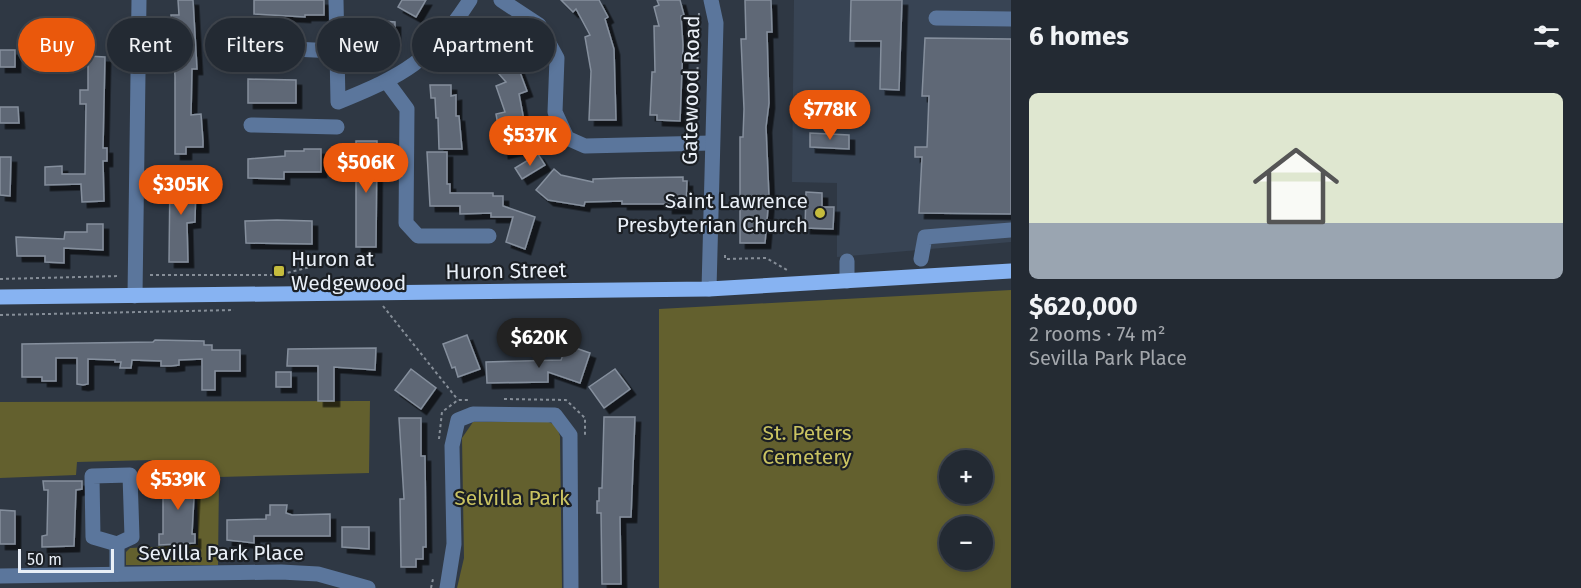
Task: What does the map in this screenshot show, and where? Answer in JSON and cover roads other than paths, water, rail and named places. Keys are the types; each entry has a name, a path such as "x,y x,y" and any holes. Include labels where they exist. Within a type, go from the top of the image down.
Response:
{"main road":[{"name":"Huron Street","path":"0,297 709,289 1011,271"}],"street":[{"path":"135,296 139,0"},
{"path":"336,0 336,18"},
{"path":"337,72 338,102 387,82 423,59 448,34 470,0"},
{"path":"501,0 539,25 557,58 555,112 567,138 585,146 711,143"},
{"name":"Gatewood Road","path":"709,289 711,143 716,23 711,0"},
{"path":"936,18 1011,19"},
{"path":"387,82 407,109 406,224 418,236 489,236"},
{"path":"251,125 337,127"},
{"path":"921,259 924,237 1011,230"},
{"path":"847,261 847,281"},
{"path":"447,588 454,544 452,446 458,420 473,414 485,414 555,415 570,435 571,588"},
{"path":"92,476 130,476 132,537 117,544 93,537 92,476"},
{"path":"117,544 117,574"},
{"name":"Sevilla Park Place","path":"0,576 281,572 318,574 368,588"}],"place":[{"name":"Saint Lawrence Presbyterian Church","path":"820,213"},
{"name":"Huron at Wedgewood","path":"279,271"}],"park label":[{"name":"St. Peters Cemetery","path":"807,445"},
{"name":"Selvilla Park","path":"512,498"}]}
